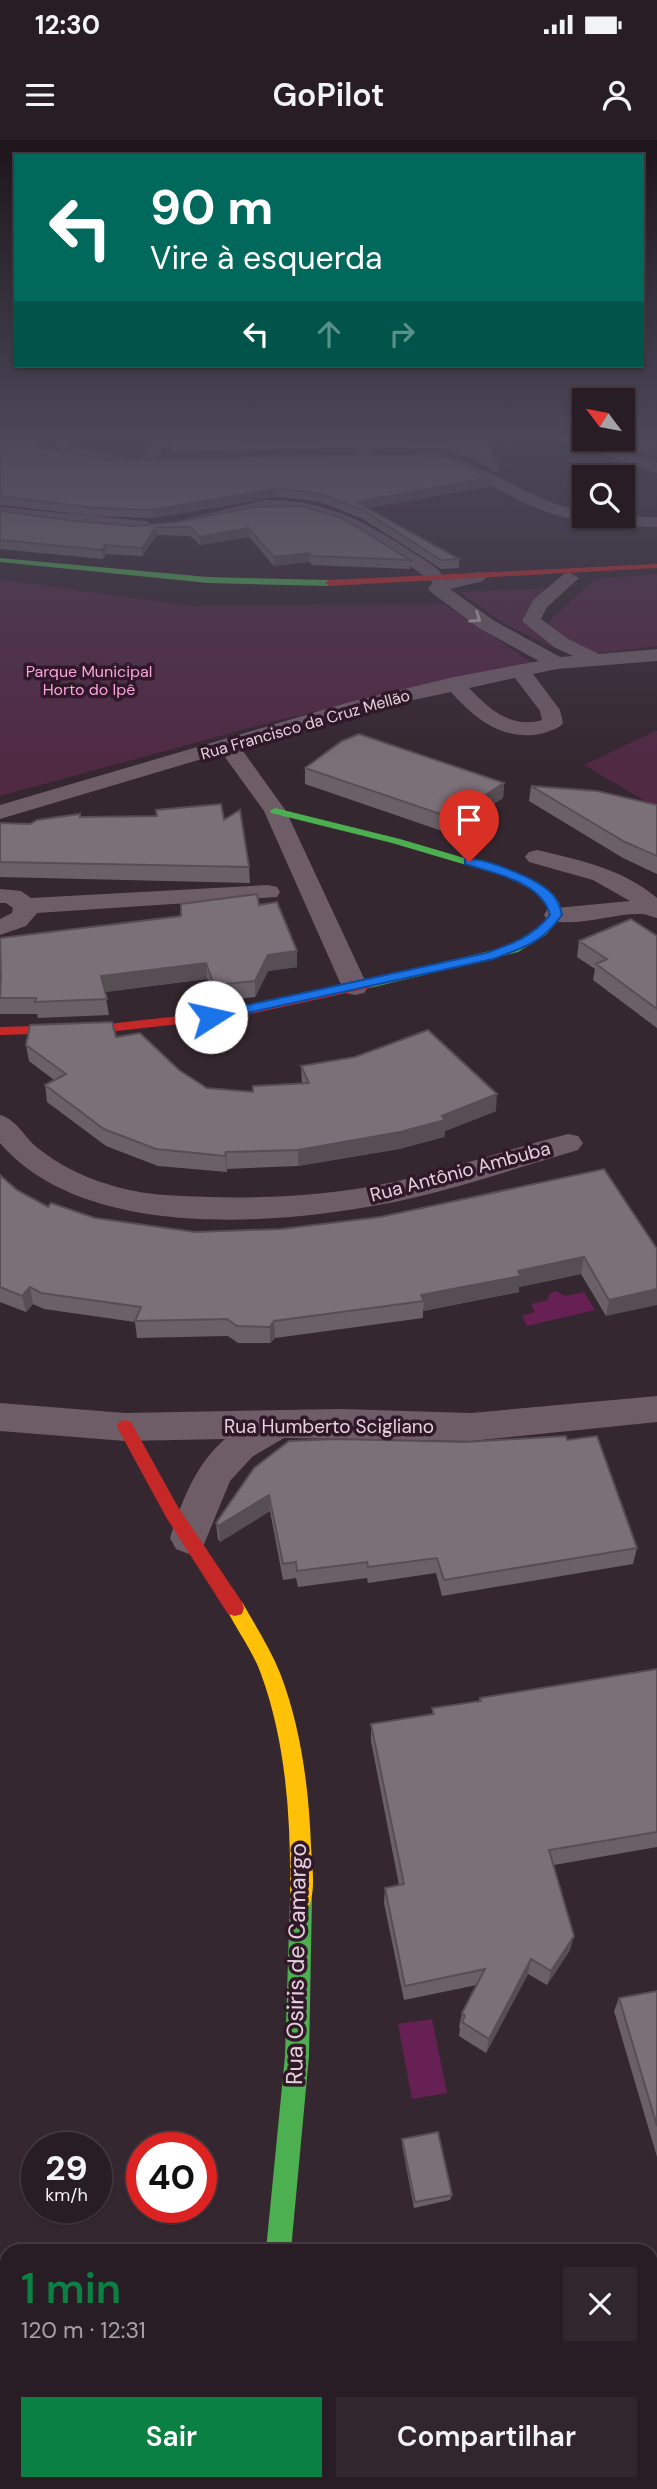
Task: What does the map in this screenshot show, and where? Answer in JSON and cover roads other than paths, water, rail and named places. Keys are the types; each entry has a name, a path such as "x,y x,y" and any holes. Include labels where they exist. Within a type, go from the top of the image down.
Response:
{"street":[{"path":"389,546 432,573 437,584 486,624 557,663"},
{"path":"0,560 198,579 319,584 331,588 394,591 437,584 657,572"},
{"path":"437,584 468,582 477,577 657,566"},
{"path":"570,578 536,607 531,621 561,643 597,660 645,673"},
{"name":"Rua Francisco da Cruz Mellão","path":"0,812 357,706 557,663 657,655"},
{"path":"454,683 479,711 506,728 534,731 553,723 550,710 520,671"},
{"path":"228,746 256,780 275,811 355,987"},
{"path":"275,811 396,841 511,875 544,892 553,902 556,915"},
{"path":"537,857 601,873 629,886 654,908"},
{"path":"0,895 12,897 26,906 268,892"},
{"path":"0,927 21,919 26,913 26,906"},
{"path":"1,1034 170,1023 232,1014 514,949 543,932 556,915 654,908"},
{"name":"Rua Antônio Ambuba","path":"0,1124 24,1152 60,1175 81,1185 126,1199 170,1207 260,1207 387,1194 568,1143"},
{"name":"Rua Humberto Scigliano","path":"0,1417 125,1427 341,1423 471,1427 657,1409"},
{"path":"189,1538 198,1506 211,1479 227,1456 245,1440 279,1425"},
{"name":"Rua Osiris de Camargo","path":"125,1427 189,1538 229,1596 270,1672 289,1729 302,1867 297,2056 279,2244"}],"park label":[{"name":"Parque Municipal Horto do Ipê","path":"89,680"}]}
